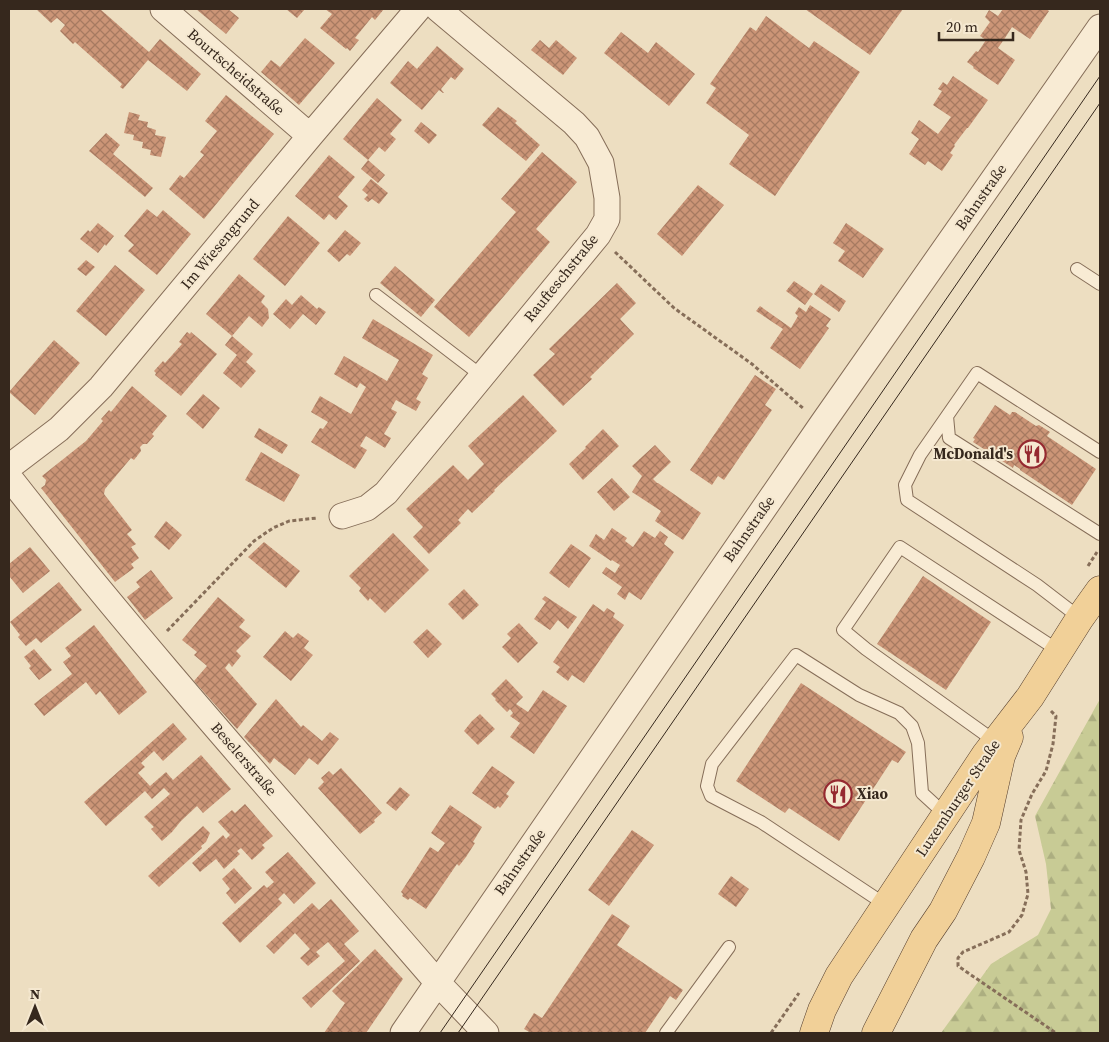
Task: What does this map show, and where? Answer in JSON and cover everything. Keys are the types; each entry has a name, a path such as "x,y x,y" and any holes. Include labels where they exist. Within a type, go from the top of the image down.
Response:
{"main road":[{"name":"Luxemburger Straße","path":"818,1022 839,976 986,754 1024,706 1100,590"},
{"path":"876,1033 924,939 944,911 971,857 986,823 1001,756 1024,706"}],"street":[{"name":"Bourtscheidstraße","path":"163,9 310,136"},
{"name":"Im Wiesengrund","path":"9,467 59,429 101,387 418,9"},
{"name":"Raufteschstraße","path":"342,516 367,508 386,492 598,235 606,219 607,198 601,163 588,137 574,123 438,9"},
{"name":"Bahnstraße","path":"403,1033 822,424 1100,27"},
{"name":"Beselerstraße","path":"12,489 437,982 486,1033"}],"lane":[{"path":"1077,270 1100,284"},
{"path":"376,295 482,376"},
{"path":"1080,618 1037,585 907,500 905,485 922,451 977,373 1100,452"},
{"path":"947,416 950,438 1100,534"},
{"path":"996,742 866,649 843,630 900,547 1059,651"},
{"path":"886,905 761,822 711,796 707,786 712,764 796,654 859,695 899,713 912,726 918,743 922,793 946,814"},
{"path":"666,1033 729,947"}],"path":[{"path":"598,235 674,308 752,364 822,424"},
{"path":"149,650 254,541 273,528 289,521 342,516"},
{"path":"1024,706 1047,708 1056,716 1053,744 1046,771 1032,794 1021,820 1019,850 1026,872 1028,894 1022,915 1009,932 963,952 958,958 958,966 1056,1033"}],"green space":[{"path":"1100,699 1100,1033 941,1033 991,964 1038,935 1051,909 1046,864 1035,816"}],"building":[{"path":"36,9 100,9 149,52 160,39 201,74 187,91 148,60 123,89 120,87 122,84 60,31 65,25 57,18 51,23"},
{"path":"196,9 228,9 239,18 226,34"},
{"path":"286,9 305,9 297,18"},
{"path":"325,9 384,9 375,20 372,17 355,38 359,40 350,51 320,28 332,14"},
{"path":"805,9 903,9 870,55"},
{"path":"1003,9 1046,9 1049,11 1030,39 1012,27 998,48 1015,60 998,85 967,62 976,51 978,52 986,40 980,36 990,22 985,17 989,10 998,16"},
{"path":"766,16 809,48 814,41 860,72 775,196 729,164 749,135 706,103 716,88 710,84 750,27 756,31"},
{"path":"621,32 648,53 656,42 695,74 669,106 604,53"},
{"path":"305,38 335,63 299,105 261,72 271,60 280,67"},
{"path":"540,40 549,48 556,40 577,58 563,75 531,50"},
{"path":"437,46 464,69 455,80 451,77 441,89 444,93 439,90 422,110 390,83 408,61 417,69"},
{"path":"953,76 988,100 954,145 950,153 953,155 942,171 928,161 925,165 909,154 919,139 911,133 919,120 938,134 951,117 933,105 942,91 938,89 943,82 947,85"},
{"path":"226,95 274,134 204,219 169,189 180,175 184,178 204,155 200,152 217,131 205,121"},
{"path":"377,98 402,120 390,134 396,139 391,145 385,152 379,147 368,160 343,139"},
{"path":"498,107 517,121 515,123 540,145 526,161 482,125"},
{"path":"129,112 140,115 138,120 148,122 147,127 156,130 155,135 166,137 161,157 150,155 151,150 142,148 143,142 133,140 134,135 124,133"},
{"path":"421,122 437,135 429,144 414,131"},
{"path":"106,133 120,145 113,154 153,188 145,197 89,151"},
{"path":"542,152 577,182 536,229 550,242 469,337 434,307 516,212 501,199"},
{"path":"329,155 355,177 338,197 348,206 336,220 329,214 324,220 295,196"},
{"path":"368,160 385,175 378,183 361,169"},
{"path":"371,179 388,193 379,204 372,199 368,202 364,199 368,195 362,190"},
{"path":"698,185 724,205 682,256 657,234"},
{"path":"147,209 157,217 163,210 191,234 157,275 128,251 134,245 124,236"},
{"path":"288,216 320,243 285,286 253,259"},
{"path":"98,223 114,236 98,253 80,239"},
{"path":"846,223 884,249 863,278 838,261 845,251 833,243"},
{"path":"345,230 361,243 350,256 347,254 339,262 327,251"},
{"path":"86,260 95,267 86,276 77,269"},
{"path":"115,265 145,290 106,336 76,311"},
{"path":"395,266 435,300 421,317 380,283"},
{"path":"239,274 265,296 261,302 268,309 269,318 262,327 249,316 232,336 206,314"},
{"path":"794,281 813,294 805,305 786,291"},
{"path":"617,283 636,303 620,319 634,334 590,377 592,379 563,406 533,375 555,354 549,349"},
{"path":"821,284 846,301 839,312 814,294"},
{"path":"301,295 317,309 319,307 326,312 316,325 303,314 290,329 273,314 286,299 292,305"},
{"path":"810,305 831,319 826,326 829,328 800,369 770,348 783,329 756,311 760,306 791,328 798,316 795,313 799,307 806,312"},
{"path":"373,319 433,355 422,374 428,378 416,399 421,402 416,411 396,400 391,409 397,412 384,434 391,438 385,448 366,436 360,446 367,450 355,469 311,442 320,428 323,429 328,422 311,412 320,396 351,414 366,387 360,383 357,388 334,374 344,356 387,381 399,360 362,338"},
{"path":"187,332 190,334 191,332 217,354 181,396 155,375 154,371 163,361 165,363 182,344 179,342"},
{"path":"232,336 253,354 246,362 256,371 241,388 223,373 237,355 225,345"},
{"path":"54,340 80,363 35,415 9,392"},
{"path":"755,375 776,389 765,405 772,410 724,480 718,476 712,485 690,470"},
{"path":"132,386 167,416 152,434 154,436 147,444 143,444 140,447 141,451 134,460 131,458 105,489 104,494 132,530 127,534 136,544 131,547 139,558 131,564 134,568 115,582 41,488 45,485 46,480 42,476 86,441 103,421 101,419 109,410 111,412"},
{"path":"203,394 220,408 203,429 186,414"},
{"path":"523,395 557,431 472,513 468,509 458,520 461,523 429,554 413,537 423,527 406,509 453,465 468,480 484,464 468,446"},
{"name":"McDonald's","path":"995,405 1010,415 1012,412 1015,412 1036,426 1039,425 1050,432 1047,436 1096,469 1072,505 1014,465 1013,468 973,442 975,439 973,438"},
{"path":"259,428 288,445 282,454 254,437"},
{"path":"603,429 619,446 583,480 569,464"},
{"path":"655,445 671,462 653,479 701,513 683,540 655,521 661,511 632,492 642,476 632,466"},
{"path":"261,452 300,475 284,502 245,480"},
{"path":"612,478 630,497 614,511 597,492"},
{"path":"166,521 182,535 169,550 154,537"},
{"path":"612,528 627,538 625,541 633,547 644,531 655,538 660,531 668,537 664,544 674,552 641,600 629,592 625,600 617,594 622,587 602,573 606,567 615,573 620,565 589,546 596,534 604,540"},
{"path":"393,533 429,570 385,613 370,598 368,601 359,591 361,588 349,576"},
{"path":"264,542 300,571 286,588 248,557"},
{"path":"571,544 591,558 569,588 549,573"},
{"path":"30,547 50,571 23,593 9,576 9,564"},
{"path":"151,570 173,598 145,620 127,597 140,587 136,582"},
{"path":"923,576 991,622 946,690 877,644"},
{"path":"59,582 82,610 41,643 36,638 26,646 18,637 20,635 10,622"},
{"path":"464,589 479,605 463,620 448,604"},
{"path":"545,596 577,617 568,629 558,620 550,630 534,619 546,602 542,599"},
{"path":"218,597 245,620 239,627 251,636 236,651 241,656 232,667 229,663 225,668 257,704 237,729 194,681 207,666 194,655 197,652 182,640"},
{"path":"593,604 604,612 607,608 615,613 613,617 624,625 584,683 572,675 568,681 556,672 560,667 553,662"},
{"path":"519,623 538,643 518,663 502,647 511,638 507,634"},
{"path":"94,625 147,692 119,715 100,691 96,695 86,682 44,716 34,704 72,674 63,662 71,656 65,648"},
{"path":"427,629 442,644 428,658 413,642"},
{"path":"285,631 293,638 298,633 309,641 304,648 313,655 291,681 263,657"},
{"path":"34,649 52,670 39,680 29,668 31,666 24,657"},
{"path":"506,679 523,697 516,704 528,712 543,690 567,706 534,754 510,737 520,723 510,716 513,713 510,709 507,712 491,694"},
{"path":"801,683 906,752 898,763 892,760 839,841 789,808 785,813 736,781"},
{"path":"276,699 301,727 303,725 322,741 330,732 339,739 318,765 309,758 295,775 274,758 270,764 244,737"},
{"path":"480,714 495,729 478,745 464,731"},
{"path":"173,723 187,739 163,761 154,751 141,763 145,767 138,773 150,786 166,772 173,780 201,755 231,789 203,813 197,806 162,841 151,829 154,827 144,817 170,794 164,788 152,799 145,791 106,826 84,802"},
{"path":"492,766 515,782 506,794 509,796 500,808 498,806 495,809 472,793"},
{"path":"341,768 382,813 374,820 375,822 360,834 318,788 324,782 321,778 329,771 333,775"},
{"path":"400,787 410,795 396,811 386,803"},
{"path":"245,804 273,836 262,845 265,848 252,860 241,848 237,851 240,854 224,869 216,859 200,872 192,863 223,835 226,839 230,835 218,822 232,810 235,813"},
{"path":"450,805 482,827 466,857 459,866 457,864 426,909 410,898 408,900 402,896 401,892 430,847 438,852 445,843 431,833"},
{"path":"203,826 210,833 206,842 201,846 202,848 159,887 148,876"},
{"path":"632,830 654,845 609,906 588,890"},
{"path":"288,852 316,883 294,904 284,893 278,899 282,903 240,943 222,923 264,885 267,888 274,882 265,872"},
{"path":"234,868 252,888 235,904 226,893 230,889 222,879"},
{"path":"731,876 749,889 736,907 718,894"},
{"path":"331,899 359,931 344,944 360,961 311,1008 302,998 345,961 328,942 316,952 320,956 308,966 300,958 310,949 295,933 274,954 266,946 312,903 319,910"},
{"path":"612,914 630,926 617,945 683,990 676,1000 670,996 645,1033 531,1033 524,1029 534,1013 542,1018"},
{"path":"375,949 403,979 366,1033 324,1033 345,1003 332,991"}],"tram line":[{"path":"440,1033 1100,76"},
{"path":"458,1033 1100,103"}],"place":[{"name":"McDonald's","path":"1032,454"},
{"name":"Xiao","path":"838,794"}]}
